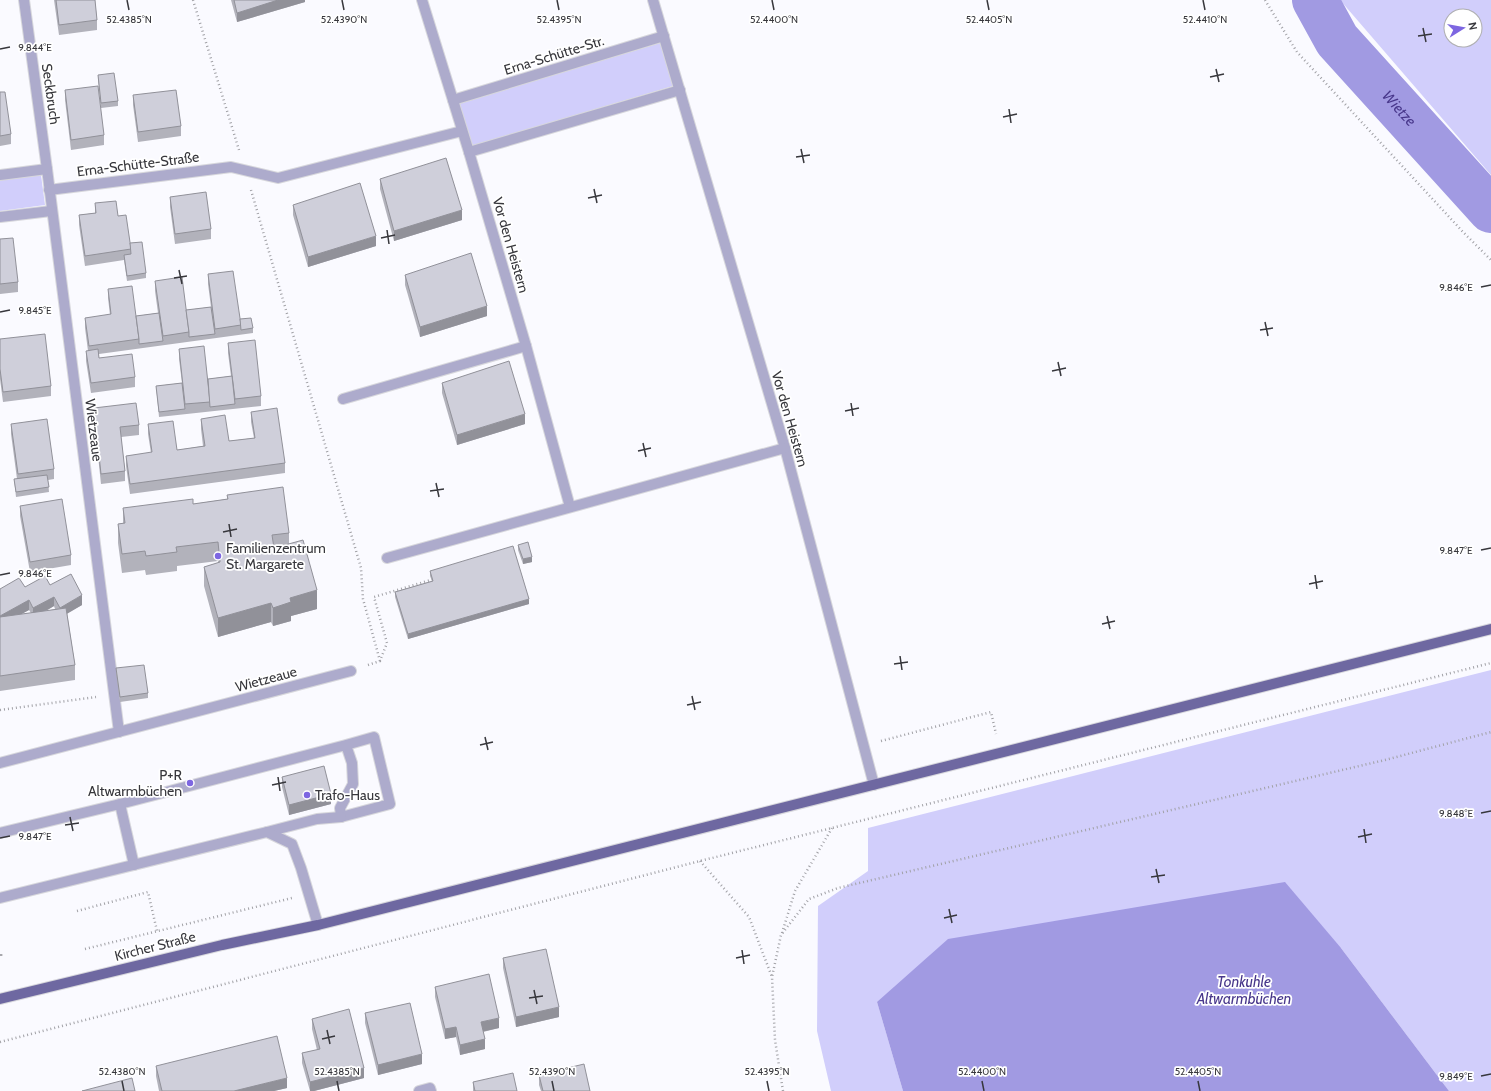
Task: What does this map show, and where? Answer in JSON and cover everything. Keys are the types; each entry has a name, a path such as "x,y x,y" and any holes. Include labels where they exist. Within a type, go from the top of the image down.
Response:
{"main road":[{"name":"Kircher Straße","path":"0,999 222,945 318,925 1491,629"}],"street":[{"name":"Seckbruch","path":"24,0 47,169"},
{"name":"Vor den Heistern","path":"422,0 469,152 526,346 570,507"},
{"name":"Vor den Heistern","path":"653,0 784,448 874,784"},
{"name":"Erna-Schütte-Str.","path":"453,100 664,36"},
{"path":"469,152 680,90"},
{"name":"Erna-Schütte-Straße","path":"49,190 231,167 278,178 462,131"},
{"path":"0,175 47,169"},
{"name":"Wietzeaue","path":"47,169 119,732"},
{"path":"0,217 52,210"},
{"path":"343,399 526,346"},
{"path":"388,558 784,448"},
{"name":"Wietzeaue","path":"0,763 351,671"},
{"path":"0,833 120,804 374,738 390,804 342,817 317,819 0,898"},
{"path":"342,817 340,808 353,784 352,763 346,745"},
{"path":"120,804 134,865"},
{"path":"268,832 292,844 301,868 318,925"},
{"path":"419,1091 430,1088 431,1091"}],"path":[{"path":"193,0 246,170 361,568 363,599 380,661"},
{"path":"1266,0 1297,52 1463,232 1491,260"},
{"path":"351,671 380,661 387,643 374,597 434,579"},
{"path":"0,1042 700,861 1491,663"},
{"path":"0,710 114,694"},
{"path":"863,746 991,712 996,734"},
{"path":"781,935 809,899 838,888 1385,760 1491,732"},
{"path":"783,1091 775,1040 772,977 781,935 795,891 832,828"},
{"path":"700,861 749,917 772,977"},
{"path":"77,911 148,892 157,931"},
{"path":"85,949 308,894"}],"shaded area":[{"path":"1340,0 1491,0 1491,175"},
{"path":"660,43 673,86 472,146 459,103"},
{"path":"41,175 45,205 0,211 0,180"},
{"path":"1491,670 1491,1091 1449,1091 1341,948 877,1002 903,1091 831,1091 817,1031 818,906 868,871 868,828"}],"water":[{"name":"Tonkuhle Altwarmbüchen","path":"1285,882 1341,948 1449,1091 903,1091 877,1002 948,939"}],"building":[{"path":"56,0 95,0 97,20 59,25"},
{"path":"234,0 278,0 237,13"},
{"path":"114,73 118,101 101,103 98,75"},
{"path":"98,86 104,135 71,140 65,90"},
{"path":"176,90 181,126 138,132 133,95"},
{"path":"0,92 5,92 11,134 0,136"},
{"path":"446,158 462,210 394,231 380,179"},
{"path":"360,183 376,236 308,257 293,205"},
{"path":"206,192 211,229 175,234 170,197"},
{"path":"116,201 118,216 126,215 131,249 85,256 79,215 96,213 95,203"},
{"path":"13,238 18,282 0,284 0,239"},
{"path":"142,242 146,273 127,276 124,255 131,254 130,243"},
{"path":"471,253 487,306 420,327 405,275"},
{"path":"233,271 241,325 215,329 208,274"},
{"path":"182,277 189,332 163,336 155,281"},
{"path":"132,286 139,339 89,346 85,318 111,314 108,289"},
{"path":"211,307 215,334 189,337 186,310"},
{"path":"159,313 163,341 139,344 136,316"},
{"path":"251,318 253,328 241,330 240,319"},
{"path":"45,334 51,386 3,392 0,369 0,339"},
{"path":"255,340 261,396 235,399 228,343"},
{"path":"204,346 210,402 185,404 179,349"},
{"path":"98,349 99,358 132,354 135,377 91,383 86,351"},
{"path":"509,361 525,414 457,435 442,383"},
{"path":"232,376 235,404 210,407 208,379"},
{"path":"182,383 185,409 159,412 156,386"},
{"path":"136,403 139,425 120,427 125,471 101,474 94,408"},
{"path":"277,408 285,463 130,484 126,456 152,452 148,424 173,421 177,450 205,446 201,419 225,415 229,441 255,438 251,412"},
{"path":"47,419 54,469 18,474 11,424"},
{"path":"47,475 49,487 16,492 14,479"},
{"path":"283,487 289,533 272,535 274,548 303,540 317,590 290,598 291,602 273,608 271,603 218,618 204,567 220,562 218,542 176,547 177,552 146,556 145,551 122,554 118,524 125,523 123,508 193,499 193,504 228,499 227,495"},
{"path":"62,499 71,555 30,562 20,506"},
{"path":"528,542 532,557 523,559 518,545"},
{"path":"513,546 529,599 408,634 395,592 433,581 430,571"},
{"path":"71,574 82,595 60,608 54,597 33,608 29,600 0,616 0,589 19,578 25,587 45,576 50,585"},
{"path":"66,608 75,665 0,676 0,617"},
{"path":"144,665 148,693 120,697 116,668"},
{"name":"Trafo-Haus","path":"324,766 331,794 289,805 282,777"},
{"path":"546,949 559,1007 516,1017 503,958"},
{"path":"489,974 499,1018 481,1022 485,1039 460,1045 456,1027 445,1029 435,987"},
{"path":"410,1003 422,1054 378,1065 365,1013"},
{"path":"349,1009 364,1068 310,1082 302,1053 320,1049 312,1019"},
{"path":"277,1036 287,1078 234,1091 162,1091 156,1066"},
{"path":"584,1064 590,1091 543,1091 539,1075"},
{"path":"513,1073 517,1091 475,1091 473,1082"},
{"path":"132,1078 135,1091 82,1091"}],"waterway":[{"name":"Wietze","path":"1315,0 1337,40 1491,210"}],"place":[{"name":"Familienzentrum St. Margarete","path":"218,556"},
{"name":"P+R Altwarmbüchen","path":"190,783"},
{"name":"Trafo-Haus","path":"307,795"}]}
